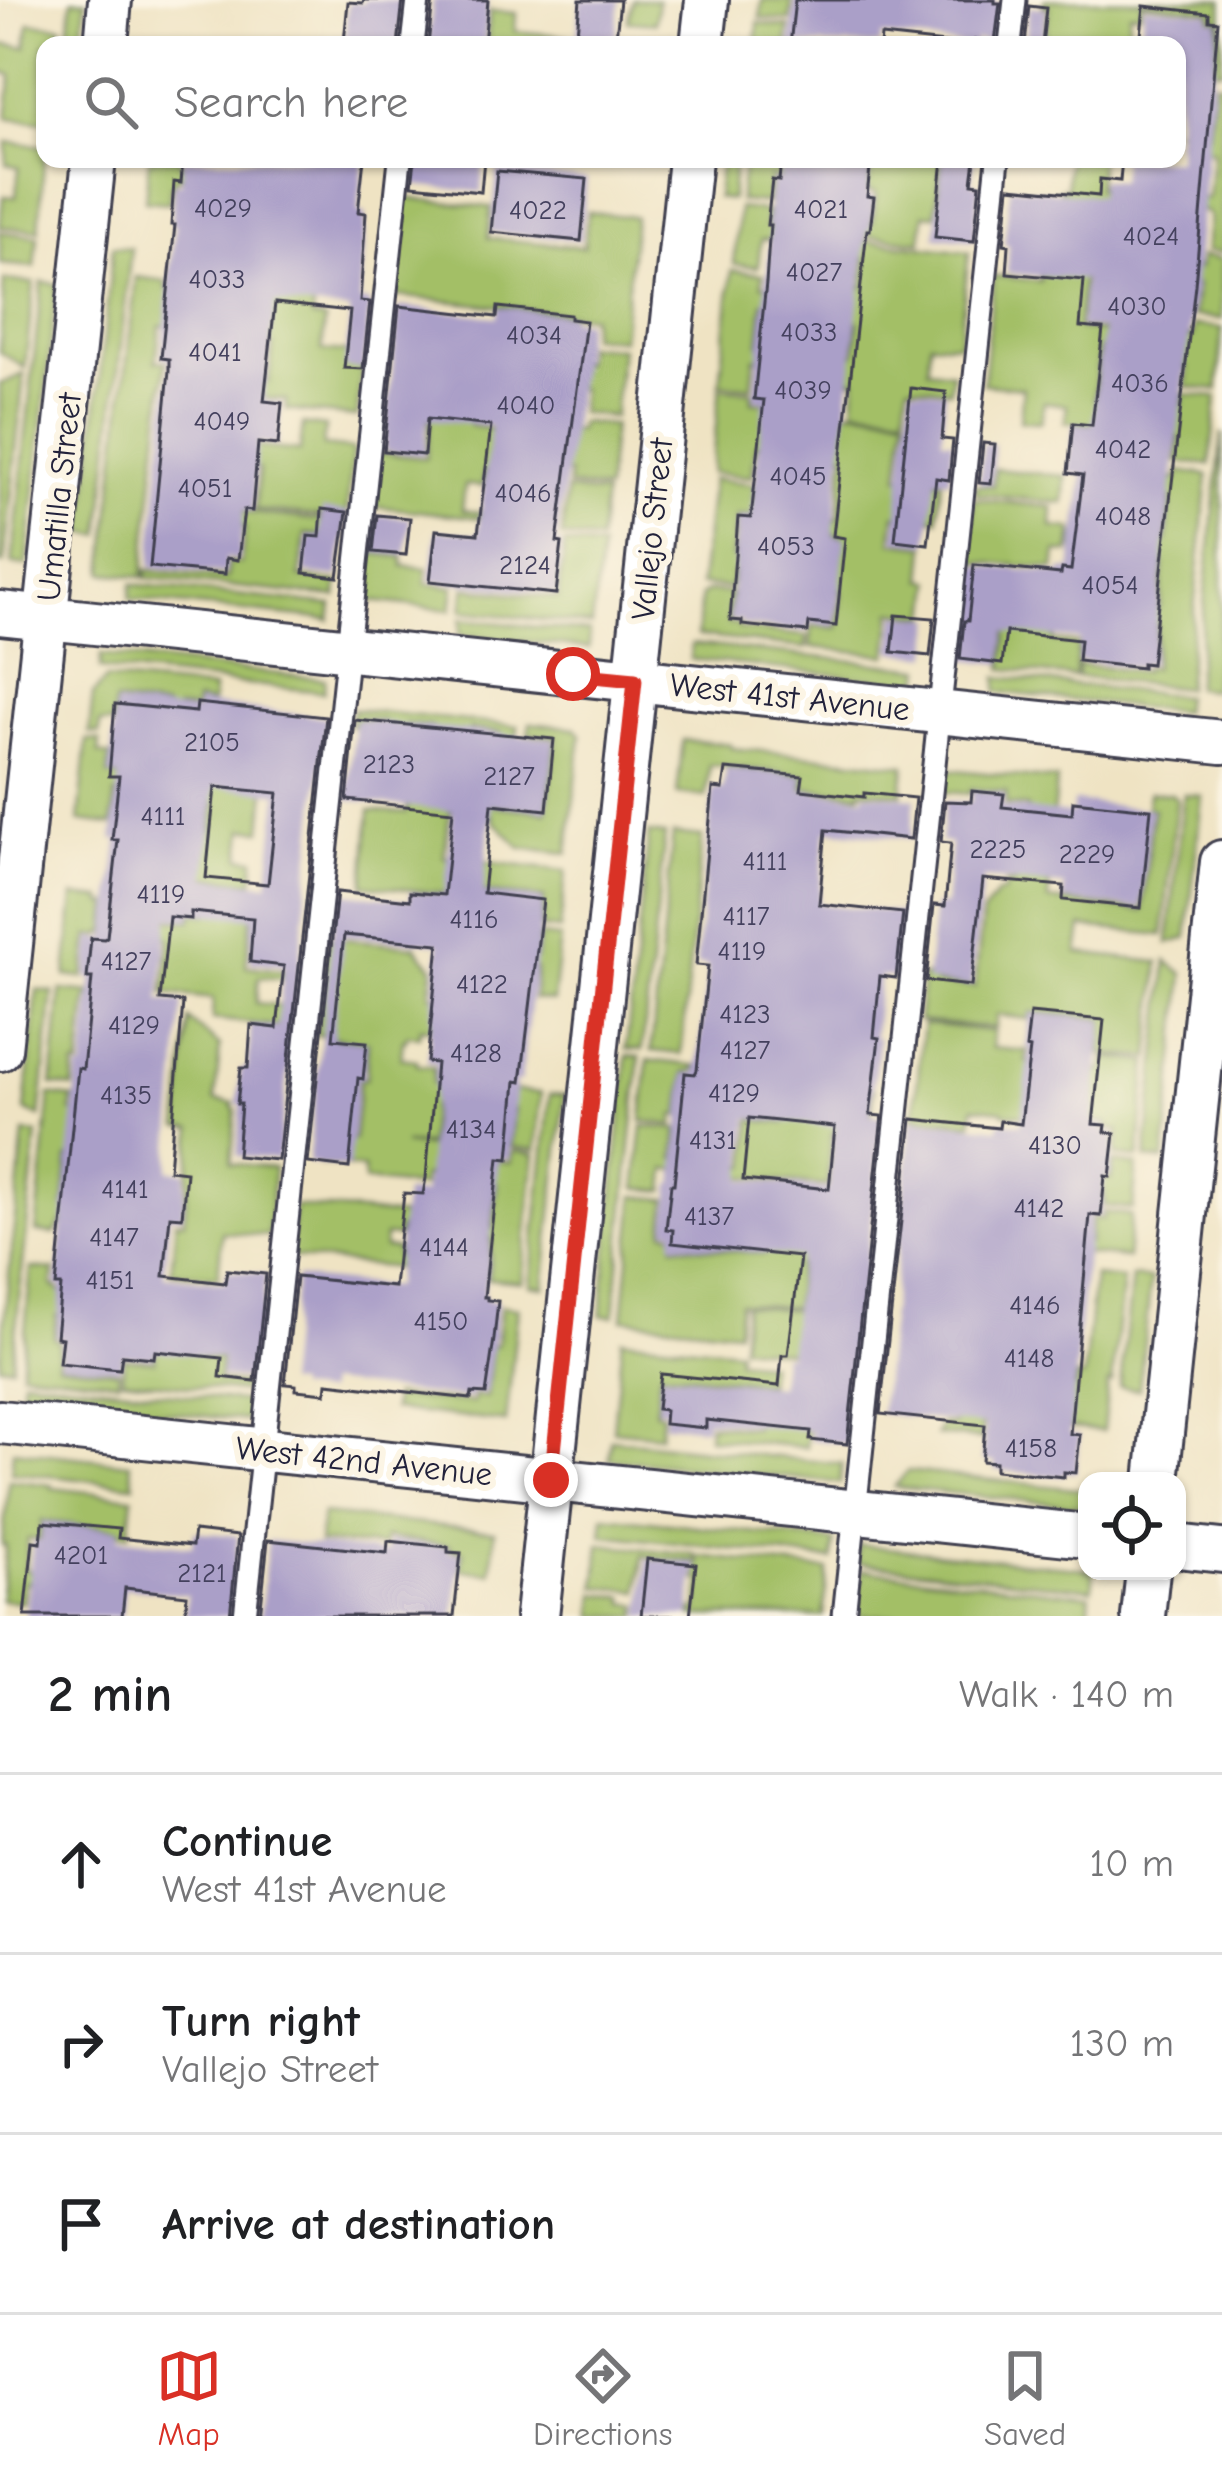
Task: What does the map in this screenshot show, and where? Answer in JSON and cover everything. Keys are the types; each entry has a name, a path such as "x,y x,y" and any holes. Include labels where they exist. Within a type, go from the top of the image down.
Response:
{"street":[{"path":"107,36 110,0"},
{"path":"703,36 706,0"},
{"name":"Umatilla Street","path":"0,1049 93,168"},
{"name":"Vallejo Street","path":"537,1616 689,168"},
{"name":"West 41st Avenue","path":"0,613 1222,742"},
{"path":"1158,1472 1213,1035 1222,862"},
{"name":"West 42nd Avenue","path":"0,1422 1078,1535"},
{"path":"1186,1547 1222,1551"},
{"path":"1143,1616 1147,1580"}],"lane":[{"path":"414,36 418,0"},
{"path":"1011,36 1015,0"},
{"path":"244,1616 399,168"},
{"path":"844,1616 997,168"}],"green space":[{"path":"72,0 86,0 82,36 68,36"},
{"path":"633,0 658,0 655,23 628,21"},
{"path":"762,0 792,0 790,21 760,18"},
{"path":"1044,0 1222,0 1222,70 1214,69 1219,20 1211,18 1211,11 1142,3 1140,13 1130,13 1128,36 1046,36 1049,7 1043,6"},
{"path":"490,11 516,13 515,31 567,36 488,36"},
{"path":"29,23 62,26 61,36 36,36 36,121 7,118 12,75 0,72 0,44 26,47"},
{"path":"758,23 789,27 788,36 757,36"},
{"path":"1215,82 1222,83 1222,253 1206,251 1210,217 1206,212 1119,203 1208,198 1213,151 1200,149 1186,137 1186,131 1209,133"},
{"path":"7,142 36,145 36,168 43,168 39,230 0,227 3,196 16,197 19,167 6,164"},
{"path":"148,168 195,168 267,187 178,177 171,186 169,203 145,201"},
{"path":"720,168 734,168 731,200 717,198"},
{"path":"743,168 785,168 784,179 770,178 767,203 739,201"},
{"path":"871,168 941,168 935,215 924,214 921,242 863,235 864,222 873,222 876,193 867,191"},
{"path":"1067,168 1099,168 1097,189 1117,192 1058,219 1060,188 1066,188"},
{"path":"406,198 491,207 488,238 584,247 588,212 635,217 622,339 590,336 591,316 396,296"},
{"path":"739,208 767,211 766,227 857,236 761,240 758,267 734,264"},
{"path":"0,232 38,236 35,267 0,264"},
{"path":"860,240 969,252 959,344 930,342 928,369 952,372 950,390 908,385 905,414 854,408 856,380 841,378 843,353 855,354 858,322 840,320 853,286 863,287 866,259 858,257"},
{"path":"113,246 131,248 101,535 84,533"},
{"path":"1043,248 1083,270 1078,329 1177,339 1175,356 1099,349 1094,399 1166,406 1164,432 1065,422 1067,405 1044,402 1041,422 1020,421 1023,388 983,384 994,276 1040,281"},
{"path":"1201,256 1222,259 1222,319 1194,316 1197,285 1185,283 1187,266 1199,268"},
{"path":"732,270 763,274 762,285 774,287 772,302 763,302 759,343 766,344 765,358 755,358 752,387 720,384"},
{"path":"136,277 166,281 166,288 176,289 172,326 160,326 156,361 166,362 143,577 104,573"},
{"path":"4,280 34,283 25,368 0,352"},
{"path":"42,282 57,284 27,566 12,564"},
{"path":"316,282 312,318 325,320 322,350 363,354 357,417 286,410 286,400 239,396 259,382 269,382 273,345 179,302"},
{"path":"1195,325 1222,328 1218,390 1186,387 1188,368 1182,367 1180,335 1193,337"},
{"path":"586,345 621,348 614,417 579,413 581,389 568,387 571,362 584,363"},
{"path":"24,374 4,564 0,564 0,384"},
{"path":"720,388 752,391 752,401 765,403 832,452 756,445 752,477 711,473"},
{"path":"1184,394 1217,397 1210,465 1177,462 1179,438 1166,437 1173,403 1183,404"},
{"path":"840,409 906,416 899,476 942,481 938,519 895,515 892,542 926,546 923,579 933,581 929,616 893,612 888,655 810,647 812,626 838,628 842,591 815,588 838,562 841,536 832,534 845,454 836,452"},
{"path":"415,415 470,421 470,426 498,430 494,473 484,472 482,486 465,485 462,510 490,514 488,519 371,506 377,453 426,458 430,421 415,419"},
{"path":"579,422 613,425 606,490 568,486 569,474 557,473 565,430 578,431"},
{"path":"303,424 325,427 323,446 353,449 346,519 255,510 259,469 225,465 233,444 300,451"},
{"path":"1222,433 1222,609 1213,690 1195,688"},
{"path":"995,469 1066,476 1064,503 976,494 976,485 993,486"},
{"path":"1179,471 1208,475 1186,688 1077,677 1079,665 1144,672 1145,667 1153,668 1157,625 1149,623 1151,607 1160,607 1164,565 1074,549 1075,536 1154,544 1155,540 1167,541 1171,498 1161,496 1163,478 1178,479"},
{"path":"712,479 754,484 753,499 829,507 736,516 732,557 814,581 733,573 730,588 700,585"},
{"path":"567,490 604,494 599,541 562,537"},
{"path":"974,499 1053,507 1052,527 1073,529 1070,553 1057,552 1055,569 969,561"},
{"path":"225,510 345,523 344,537 305,534 300,577 338,582 337,597 146,578 147,570 227,578 229,562 241,563 245,528 233,526"},
{"path":"565,544 601,548 592,625 462,611 465,588 558,598"},
{"path":"367,553 403,557 403,566 427,568 426,584 454,587 451,610 362,600"},
{"path":"132,584 332,605 330,620 130,599"},
{"path":"731,593 728,623 739,624 739,629 807,636 806,648 697,636 701,595"},
{"path":"461,619 590,632 589,648 460,635"},
{"path":"1008,626 1055,631 1054,641 1078,644 1075,677 1003,669"},
{"path":"692,644 923,668 922,677 914,683 690,659"},
{"path":"101,655 325,679 324,692 100,669"},
{"path":"998,677 1184,696 1182,712 997,692"},
{"path":"106,679 213,689 212,703 196,701 195,710 177,709 171,767 267,778 262,830 244,829 241,857 255,859 253,882 195,876 200,830 212,831 215,803 157,797 165,708 115,702 112,724 100,723 99,734 89,733 93,694"},
{"path":"353,709 518,726 516,747 500,745 501,732 470,729 463,802 547,812 556,737 528,734 530,723 576,728 581,735 568,853 521,848 493,815 450,811 444,857 566,871 560,930 541,928 544,898 364,885 370,810 407,813 432,727 405,724 404,734 384,732 384,721 359,718 357,727 351,726"},
{"path":"87,740 100,741 99,754 110,756 108,776 147,780 145,798 115,795 112,825 79,821"},
{"path":"683,740 905,765 902,794 803,788 804,775 710,765 706,797 677,794"},
{"path":"946,769 1057,780 1051,831 1025,828 1027,807 1006,805 1006,792 944,792"},
{"path":"1149,792 1172,794 1177,799 1163,935 1082,927 1078,953 1159,962 1150,1058 1101,1054 1104,1019 1031,1012 1029,1019 997,1015 995,1028 918,1021 923,976 936,977 936,984 975,987 983,912 998,893 1004,893 1005,884 1013,884 1014,873 1050,877 1048,900 1143,911 1153,809 1147,808"},
{"path":"1184,794 1202,796 1187,938 1168,944"},
{"path":"649,833 665,835 642,1050 626,1049"},
{"path":"673,834 702,837 681,1054 651,1051"},
{"path":"211,884 255,888 246,966 295,972 294,980 259,977 256,1003 288,1006 286,1027 212,1019 213,999 164,993 170,938 109,931 111,913 191,921 193,913 208,914"},
{"path":"74,896 109,904 106,934 89,936 84,978 66,976"},
{"path":"539,936 560,938 553,1001 534,999 536,969 449,960 442,949 536,959"},
{"path":"326,937 415,946 433,967 430,994 439,996 484,1034 420,1028 419,1036 407,1035 401,1058 433,1067 433,1083 541,1093 536,1150 511,1147 514,1109 455,1104 453,1108 432,1106 428,1145 404,1144 450,1156 511,1162 513,1151 535,1154 522,1282 488,1279 492,1238 437,1232 438,1223 493,1229 497,1183 426,1176 422,1187 364,1181 364,1169 320,1164 323,1139 354,1139 368,1042 316,1035"},
{"path":"1167,961 1184,974 1164,1161 1146,1159"},
{"path":"37,990 53,992 40,1117 25,1110"},
{"path":"61,990 95,993 94,998 87,998 73,1088 52,1085"},
{"path":"189,1020 220,1046 215,1100 234,1103 236,1109 231,1163 274,1168 268,1236 222,1232 218,1277 171,1272 176,1221 184,1221 193,1129 179,1127"},
{"path":"923,1024 993,1031 992,1048 1027,1051 1026,1062 1103,1071 1105,1057 1148,1062 1139,1158 1116,1156 1119,1130 1108,1129 1108,1123 974,1107 972,1123 914,1117"},
{"path":"627,1056 640,1057 614,1316 601,1315"},
{"path":"648,1060 703,1069 685,1072 680,1115 675,1115 674,1125 642,1121"},
{"path":"789,1080 874,1089 869,1136 832,1133 827,1186 693,1172 694,1160 747,1166 752,1120 785,1123"},
{"path":"550,1094 565,1095 544,1287 530,1285"},
{"path":"50,1095 73,1098 71,1111 82,1112 101,1160 68,1158 64,1207 154,1216 66,1216 54,1234 36,1232"},
{"path":"643,1126 678,1129 675,1158 692,1160 691,1171 667,1169 665,1191 636,1188"},
{"path":"24,1133 37,1134 12,1366 0,1365 0,1359"},
{"path":"1114,1162 1137,1165 1133,1209 1104,1206 1104,1191 1039,1184 1040,1172 1111,1179"},
{"path":"635,1196 667,1199 664,1231 674,1233 674,1245 765,1254 771,1198 852,1270 798,1265 794,1308 740,1303 737,1331 623,1319"},
{"path":"295,1206 437,1219 435,1233 399,1229 398,1237 385,1236 384,1248 409,1257 409,1269 289,1257"},
{"path":"1104,1212 1131,1215 1127,1258 1069,1252 1070,1241 1089,1243 1092,1218 1103,1219"},
{"path":"31,1268 54,1270 52,1285 63,1294 64,1316 56,1316 54,1338 59,1341 57,1364 119,1371 118,1381 21,1371"},
{"path":"1094,1276 1123,1279 1103,1431 993,1420 982,1425 981,1439 936,1435 942,1424 954,1425 960,1375 1076,1387 1077,1377 1084,1377"},
{"path":"1132,1277 1151,1279 1139,1389 1120,1387"},
{"path":"745,1305 851,1316 846,1358 741,1346"},
{"path":"501,1306 518,1308 506,1422 392,1410 393,1396 473,1403 474,1396 487,1397 492,1349 486,1344 497,1345"},
{"path":"207,1314 202,1357 220,1359 218,1381 253,1385 252,1393 122,1379 124,1358 155,1361 159,1320"},
{"path":"622,1339 738,1350 737,1360 769,1363 767,1383 660,1372 655,1412 662,1413 660,1435 613,1430"},
{"path":"23,1378 253,1402 251,1421 21,1397"},
{"path":"758,1384 811,1396 806,1447 708,1438 709,1424 753,1428"},
{"path":"611,1439 842,1464 840,1483 609,1459"},
{"path":"13,1450 130,1463 134,1485 11,1472"},
{"path":"908,1471 1078,1489 1078,1506 894,1487"},
{"path":"9,1480 133,1497 129,1534 42,1521 40,1540 28,1539 25,1570 35,1572 34,1582 25,1582 23,1602 1,1600"},
{"path":"322,1514 495,1531 491,1573 461,1570 463,1551 449,1545 385,1538 384,1546 319,1543"},
{"path":"604,1516 834,1541 832,1560 602,1535"},
{"path":"600,1544 695,1554 695,1562 643,1556 639,1591 596,1587"},
{"path":"859,1545 1078,1568 1078,1580 1093,1580 1092,1589 857,1563"},
{"path":"699,1556 828,1570 823,1616 692,1616 698,1609"},
{"path":"862,1570 1090,1595 1088,1616 856,1616"},
{"path":"596,1594 625,1597 625,1603 639,1605 638,1616 594,1616"}],"building":[{"path":"403,0 399,36 345,36 348,2"},
{"path":"433,0 488,0 485,36 429,36"},
{"path":"580,0 620,0 616,36 577,36"},
{"path":"795,0 1000,3 996,36 791,36"},
{"path":"1029,6 1046,8 1043,36 1026,36"},
{"path":"1144,6 1209,13 1209,20 1218,21 1195,285 1151,664 1142,663 1142,668 1078,661 1080,640 1006,632 1002,664 960,659 974,565 1061,574 1062,569 1071,570 1083,475 1068,473 1073,423 1092,425 1103,329 1080,327 1084,280 1007,273 1009,245 1004,244 1010,187 1099,196 1100,179 1120,181 1121,168 1186,168 1186,36 1141,36"},
{"path":"182,168 363,168 358,212 366,213 360,301 370,302 363,369 344,368 350,311 275,303 264,401 282,403 278,445 258,443 252,511 244,510 238,560 226,558 225,574 150,567 169,371 169,359 161,358 175,225 171,225 174,182 181,183"},
{"path":"414,168 483,168 481,192 412,185"},
{"path":"780,168 870,168 867,196 874,197 833,536 845,538 836,626 809,623 808,632 730,620 738,517 751,518 764,400 754,399 767,225 772,180 779,181"},
{"path":"942,168 974,168 972,183 980,184 974,241 935,237"},
{"path":"497,171 587,179 581,241 491,232"},
{"path":"399,306 497,317 498,307 586,321 557,542 562,543 556,594 430,581 436,530 478,534 491,426 427,419 424,455 384,451"},
{"path":"911,388 946,392 942,439 953,440 949,480 936,478 928,544 895,540"},
{"path":"983,443 995,444 991,484 979,483"},
{"path":"322,509 347,512 338,577 304,573 308,536 320,537"},
{"path":"377,515 410,518 406,555 373,552"},
{"path":"896,615 934,618 930,656 892,652"},
{"path":"197,703 326,717 278,1160 237,1156 241,1104 237,1104 241,1068 248,1068 251,1025 277,1028 284,966 250,962 253,918 191,912 191,919 169,917 160,1000 183,1002 169,1170 186,1172 182,1217 170,1216 164,1276 225,1283 227,1270 266,1274 255,1381 220,1377 222,1358 155,1351 154,1358 122,1355 120,1369 59,1363 62,1338 56,1337 61,1286 56,1286 92,978 87,978 91,938 107,937 118,840 112,840 119,776 109,776 115,704 196,712","holes":["215,787 278,793 268,884 206,878"]},
{"path":"355,720 554,739 547,810 492,804 483,893 543,900 509,1159 499,1158 484,1297 498,1301 494,1339 486,1394 472,1393 471,1399 327,1383 326,1393 285,1384 296,1277 394,1287 404,1193 423,1194 426,1178 436,1063 427,1062 439,944 344,935 333,1039 367,1042 363,1079 358,1078 349,1168 308,1163 337,892 410,900 410,892 444,895 453,811 347,800"},
{"path":"726,769 803,776 801,790 915,798 911,839 826,830 819,904 903,913 896,978 880,976 870,1115 882,1116 847,1444 810,1440 811,1431 706,1420 706,1428 664,1424 665,1410 657,1409 661,1374 779,1386 782,1355 788,1355 800,1257 672,1243 673,1230 666,1229 685,1073 697,1070 708,966 696,965 713,788 723,789","holes":["749,1118 835,1127 829,1189 743,1180"]},
{"path":"972,791 1004,794 1002,807 1072,814 1073,801 1151,809 1141,908 1063,900 1064,886 983,879 971,986 926,981 934,905 945,906 951,843 941,842 945,801 971,802"},
{"path":"1030,1013 1104,1020 1093,1124 1106,1125 1105,1132 1115,1133 1101,1216 1090,1215 1070,1434 1080,1435 1076,1473 1064,1472 1064,1477 995,1470 995,1462 982,1461 985,1425 880,1414 912,1119 999,1128 1000,1121 1021,1124"},
{"path":"43,1522 119,1529 118,1538 192,1546 194,1531 238,1536 230,1616 185,1616 187,1595 125,1588 122,1616 25,1616 33,1541 41,1542"},
{"path":"268,1540 387,1553 388,1541 448,1547 448,1552 461,1553 454,1616 260,1616"},
{"path":"647,1559 696,1564 690,1616 641,1616"}],"route":[{"path":"551,1480 635,680 573,674"}]}
